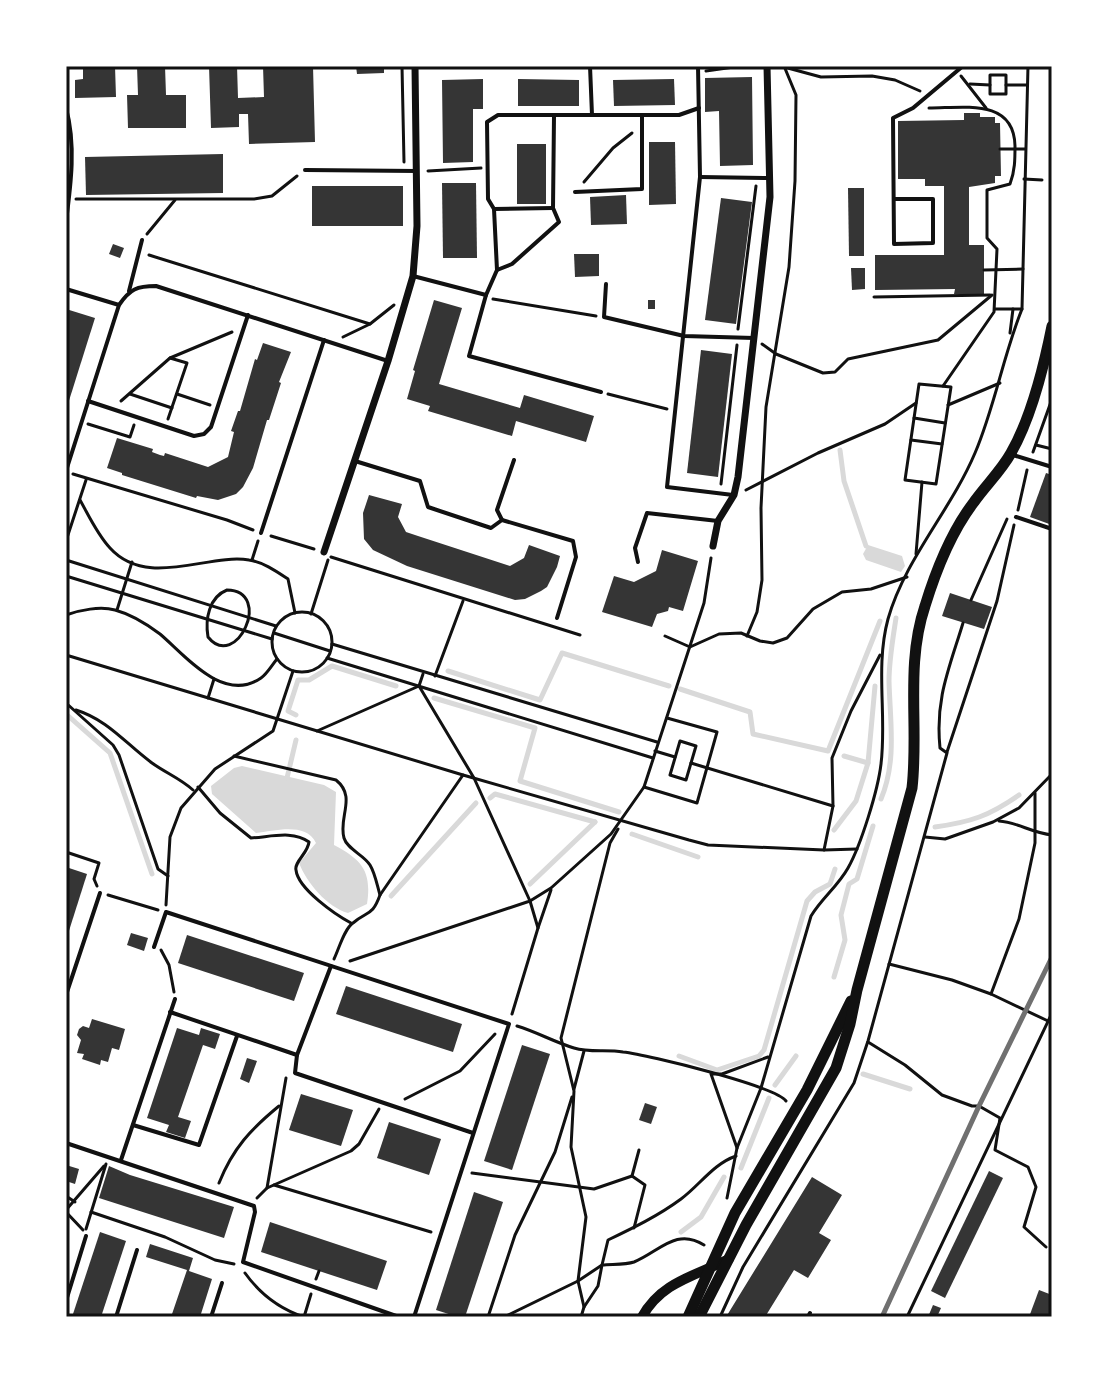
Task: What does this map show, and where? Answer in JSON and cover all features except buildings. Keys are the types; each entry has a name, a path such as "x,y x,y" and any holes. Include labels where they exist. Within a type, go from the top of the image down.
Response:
{"main road":[{"path":"699,1317 836,1068 912,788 915,760 913,672 924,607 957,528 1010,455 1026,416 1052,326"},
{"path":"688,1317 735,1213 807,1090 857,990"},
{"path":"642,1317 657,1295 689,1276 716,1252"},
{"path":"689,1276 706,1273 729,1259"},
{"path":"706,1273 708,1299"}],"street":[{"path":"326,554 413,276 417,171 415,66"},
{"path":"713,546 718,521 734,495 738,477 755,338 770,178 767,66"}],"lane":[{"path":"590,66 592,115"},
{"path":"894,199 933,199 933,243 894,244 893,118 939,89 964,66"},
{"path":"698,69 700,177 667,487 734,495"},
{"path":"66,108 71,126 66,221"},
{"path":"601,392 469,356 486,295 497,270 494,209 488,199 487,122 498,115 679,115 699,108"},
{"path":"575,192 642,189 642,115"},
{"path":"497,270 512,264 538,244 559,222 553,208 554,116"},
{"path":"305,170 417,171"},
{"path":"700,177 770,178"},
{"path":"494,209 553,208"},
{"path":"66,471 119,305 129,291 142,240"},
{"path":"413,276 486,295"},
{"path":"606,284 604,317 684,336 755,338"},
{"path":"129,291 140,286 156,286 388,361"},
{"path":"66,289 119,305"},
{"path":"88,401 194,436 204,434 211,427 248,315"},
{"path":"261,533 324,340"},
{"path":"1010,455 1052,467"},
{"path":"353,460 420,481 428,507 491,528 502,520"},
{"path":"514,460 497,510 502,520 573,541 576,557 557,618"},
{"path":"638,562 635,548 647,513 718,521"},
{"path":"1016,517 1052,529"},
{"path":"66,995 100,893"},
{"path":"155,946 166,912 509,1024 414,1317"},
{"path":"332,966 297,1055 295,1073 473,1133"},
{"path":"66,972 73,974"},
{"path":"121,1161 175,999"},
{"path":"170,1012 297,1055"},
{"path":"133,1125 199,1145 237,1036"},
{"path":"66,1143 254,1206 243,1262 399,1317"},
{"path":"66,1301 86,1234"},
{"path":"116,1317 137,1250"},
{"path":"211,1317 222,1283"}],"path":[{"path":"698,69 741,66"},
{"path":"784,66 821,77 872,76 895,80 929,95"},
{"path":"747,636 757,612 762,580 761,508 766,407 789,267 797,132 796,95 784,66"},
{"path":"964,66 961,76 986,108"},
{"path":"1009,341 1022,309 1028,66"},
{"path":"990,75 1006,75 1006,85 1006,94 990,94 990,75"},
{"path":"970,84 990,85"},
{"path":"1006,85 1028,85"},
{"path":"913,108 986,108 1000,113 1014,131 1014,174 1010,184 987,190 987,238 997,249 995,309 943,386"},
{"path":"575,192 613,148 633,131 642,115"},
{"path":"1000,149 1025,149"},
{"path":"68,199 254,199 272,196 305,170"},
{"path":"431,171 473,170"},
{"path":"720,493 757,178"},
{"path":"1024,179 1042,180"},
{"path":"142,240 175,200"},
{"path":"140,286 150,254 370,324"},
{"path":"984,270 1023,269"},
{"path":"486,295 509,302 604,317"},
{"path":"755,338 776,354 823,373 835,372 848,359 938,340 994,295"},
{"path":"874,297 994,295"},
{"path":"343,337 370,324 397,302 405,305"},
{"path":"995,309 1022,309"},
{"path":"725,1206 737,1148 761,1088 811,916 821,899 847,870 857,849 881,765 881,654 889,618 916,557 975,454 1000,383 1013,309"},
{"path":"111,409 170,358 243,328"},
{"path":"166,426 187,363 170,358"},
{"path":"948,405 1000,383"},
{"path":"919,384 951,387 936,484 905,480 916,403 919,384"},
{"path":"601,392 676,411"},
{"path":"130,394 172,408"},
{"path":"177,394 218,407"},
{"path":"947,753 997,601 1030,460 1052,399"},
{"path":"734,495 885,424 916,403"},
{"path":"914,418 945,423"},
{"path":"81,422 130,437"},
{"path":"911,440 942,444"},
{"path":"1035,445 1052,449"},
{"path":"66,471 86,480 227,520 580,635"},
{"path":"66,541 86,480"},
{"path":"916,557 922,482"},
{"path":"80,500 93,525 112,550 132,562 168,568 238,558 252,560 288,579 295,613"},
{"path":"971,600 1009,515 1016,517"},
{"path":"252,560 261,533"},
{"path":"584,1307 578,1281 586,1217 571,1147 574,1091 561,1043 610,843 644,787 704,603 713,546"},
{"path":"311,614 326,554"},
{"path":"66,560 276,626"},
{"path":"117,610 132,562"},
{"path":"66,576 272,639"},
{"path":"665,636 690,647 719,634 741,633 773,643 787,638 813,609 842,592 871,589 907,577"},
{"path":"233,590 240,593 248,602 249,618 232,644 219,646 208,637 207,619 218,594 233,590"},
{"path":"435,676 463,599"},
{"path":"66,615 101,608 117,610 158,633 202,673 214,679 248,684 263,678 277,659"},
{"path":"295,613 311,614 322,620 330,631 330,651 317,668 293,671 277,659 272,639 276,626 295,613"},
{"path":"274,633 330,651"},
{"path":"332,644 658,743"},
{"path":"824,850 833,806 832,758 857,699 881,654"},
{"path":"66,655 463,775 708,845 857,849"},
{"path":"327,658 653,758"},
{"path":"66,852 99,863 94,879 100,893 166,912 170,837 181,808 215,769 273,731 293,671"},
{"path":"317,731 419,686 424,673"},
{"path":"208,698 214,679"},
{"path":"419,686 474,778 530,901 538,928"},
{"path":"66,703 113,745 119,755 158,869 168,876"},
{"path":"72,709 93,716 116,731 151,763 196,789 251,838 290,835 309,842 308,851 295,869 329,911 351,923"},
{"path":"644,787 697,803 717,732 666,717"},
{"path":"680,741 696,746 686,780 670,775 675,758 680,741"},
{"path":"655,751 675,758"},
{"path":"234,756 336,780 342,785 347,792 343,836 346,843 371,866 380,895"},
{"path":"691,763 833,806"},
{"path":"925,837 945,839 995,821 1019,808 1052,774"},
{"path":"332,966 351,923 376,908 380,895 463,775"},
{"path":"991,994 1019,919 1035,843 1035,793"},
{"path":"995,821 1010,822 1035,833 1052,835"},
{"path":"332,966 530,901 551,888 622,822"},
{"path":"392,1106 460,1071 500,1029 509,1024 551,888"},
{"path":"155,946 169,965 175,999"},
{"path":"889,964 952,980 991,994 1048,1021"},
{"path":"907,1317 1052,1013"},
{"path":"509,1024 584,1051 643,1055 781,1096"},
{"path":"868,1041 905,1065 942,1095 979,1106 1000,1118"},
{"path":"488,1317 515,1235 555,1152 584,1051"},
{"path":"711,1074 722,1074 768,1057"},
{"path":"267,1188 279,1106 287,1074 295,1073"},
{"path":"711,1074 737,1148"},
{"path":"251,1205 267,1188 351,1151 359,1144 383,1103"},
{"path":"216,1191 249,1130 279,1106"},
{"path":"1000,1118 995,1150 1028,1167 1036,1187 1024,1227 1046,1247"},
{"path":"632,1176 639,1150"},
{"path":"86,1234 109,1156"},
{"path":"581,1317 598,1286 608,1240 634,1228 699,1185 719,1162 736,1156"},
{"path":"86,1234 66,1211 106,1163"},
{"path":"460,1171 594,1189 632,1176"},
{"path":"632,1176 645,1185 634,1228"},
{"path":"274,1185 439,1234"},
{"path":"66,1196 75,1202"},
{"path":"91,1212 165,1237 215,1260 238,1264 233,1279 222,1283"},
{"path":"504,1317 578,1281 602,1265 631,1263 672,1240 683,1238 704,1245"},
{"path":"243,1262 245,1274 289,1315 304,1317 314,1287"},
{"path":"263,1304 268,1298"}],"shaded area":[{"path":"868,545 902,556 905,566 901,572 866,560 863,554"},
{"path":"242,766 324,785 336,792 334,845 352,856 363,868 368,883 367,904 348,913 325,900 312,886 299,863 316,843 311,836 289,829 256,833 212,794 211,786 234,768"}],"waterway":[{"path":"840,450 844,481 866,546"},
{"path":"881,799 891,756 889,673 896,618"},
{"path":"680,689 750,712 753,734 828,751 880,621"},
{"path":"448,671 540,700 562,653 669,686"},
{"path":"296,715 288,711 298,680 309,680 332,666 396,686"},
{"path":"834,830 856,801 868,763 875,686"},
{"path":"434,698 535,728 520,781 619,812"},
{"path":"66,714 110,753 152,874"},
{"path":"287,778 296,740"},
{"path":"844,756 868,763"},
{"path":"490,798 495,794 595,822"},
{"path":"935,827 979,817 1019,795"},
{"path":"391,896 476,803"},
{"path":"530,884 595,822"},
{"path":"834,977 845,940 841,915 849,884 857,879 873,826"},
{"path":"632,834 698,857"},
{"path":"679,1056 717,1070 759,1056 764,1050 807,901 815,892 830,884 835,869"},
{"path":"775,1085 796,1056"},
{"path":"863,1074 910,1089"},
{"path":"741,1168 769,1098"},
{"path":"681,1232 701,1217 724,1177"}],"railway":[{"path":"882,1317 1052,957"}]}
